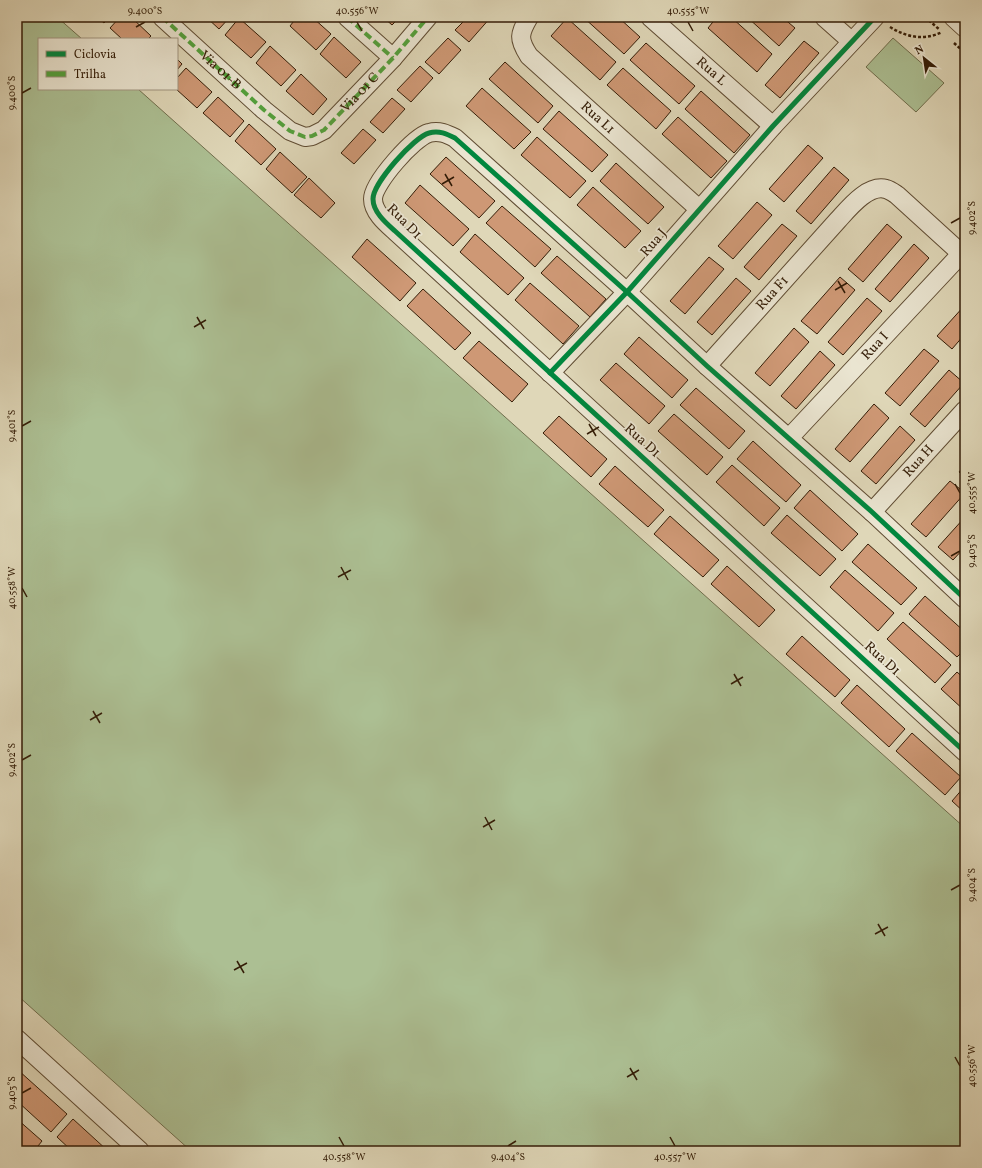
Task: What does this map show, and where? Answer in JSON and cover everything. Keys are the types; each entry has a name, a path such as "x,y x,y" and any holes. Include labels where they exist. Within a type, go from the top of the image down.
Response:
{"street":[{"name":"Via 01-B","path":"162,17 279,123"},
{"path":"347,17 393,58"},
{"name":"Via 01 C","path":"279,123 300,136 312,136 320,133 393,58 428,17"},
{"name":"Rua L1","path":"530,17 521,35 521,43 529,56 699,209"},
{"name":"Rua L","path":"650,17 773,126"},
{"path":"824,17 851,41"},
{"path":"953,17 965,28"},
{"name":"Rua J","path":"550,373 627,292 773,126 851,41 881,21"},
{"name":"Rua D1","path":"962,589 872,512 707,366 627,292 455,138 441,132 428,133 415,142 396,161 381,180 374,193 373,200 375,210 395,231 965,752"},
{"name":"Rua F1","path":"707,366 838,220 856,201 870,191 885,189 897,195 963,255"},
{"name":"Rua I","path":"789,438 963,255"},
{"name":"Rua H","path":"872,512 965,410"},
{"path":"17,1039 140,1151"}],"path":[{"path":"881,21 897,32 910,36 922,38 935,36 942,32 926,17"}],"green space":[{"path":"17,17 57,17 81,38 38,38 38,90 139,90 965,828 965,1151 191,1151 17,995"},
{"path":"893,38 944,83 916,112 866,67"}],"building":[{"path":"97,17 110,17 104,23"},
{"path":"120,17 131,17 151,36 149,38 121,38 110,28"},
{"path":"206,17 230,17 219,29"},
{"path":"297,17 312,17 331,34 316,50 290,26"},
{"path":"383,17 400,17 392,25"},
{"path":"468,17 491,17 469,42 455,30"},
{"path":"583,17 618,17 640,37 624,54"},
{"path":"695,17 705,17 701,22"},
{"path":"717,17 731,17 772,54 757,72 708,28"},
{"path":"747,17 782,17 795,28 779,46"},
{"path":"239,18 266,42 251,58 225,35"},
{"path":"567,18 616,62 600,80 551,36"},
{"path":"334,37 361,62 346,78 320,54"},
{"path":"448,38 461,50 439,74 425,62"},
{"path":"804,41 819,53 780,98 765,85"},
{"path":"646,43 695,86 679,104 630,60"},
{"path":"270,46 296,70 281,86 256,63"},
{"path":"178,60 182,64 178,69"},
{"path":"505,62 553,106 538,123 489,79"},
{"path":"420,66 433,78 411,102 397,90"},
{"path":"186,68 212,92 197,108 177,90 178,77"},
{"path":"623,68 671,111 656,129 607,85"},
{"path":"301,74 327,99 313,115 286,91"},
{"path":"482,88 531,132 514,149 466,106"},
{"path":"701,91 750,135 734,153 685,109"},
{"path":"218,97 244,121 230,137 203,113"},
{"path":"392,98 405,109 383,133 370,122"},
{"path":"559,111 608,155 592,172 543,129"},
{"path":"678,117 727,161 711,178 662,134"},
{"path":"249,124 276,149 261,165 235,141"},
{"path":"363,129 376,140 354,164 341,153"},
{"path":"537,137 586,181 570,198 521,155"},
{"path":"808,145 823,158 784,202 769,189"},
{"path":"280,152 307,177 292,193 266,169"},
{"path":"446,157 495,201 479,218 430,174"},
{"path":"616,163 664,207 648,224 600,181"},
{"path":"834,167 849,180 811,224 796,211"},
{"path":"309,178 335,203 321,218 294,195"},
{"path":"420,185 469,229 453,246 405,203"},
{"path":"593,187 641,231 625,248 577,205"},
{"path":"757,202 772,215 733,259 718,246"},
{"path":"502,206 551,249 535,267 486,223"},
{"path":"782,224 797,236 759,280 744,267"},
{"path":"887,224 902,237 863,282 848,269"},
{"path":"475,234 524,278 508,295 460,252"},
{"path":"367,239 416,283 400,301 352,257"},
{"path":"914,244 929,258 890,302 875,289"},
{"path":"557,256 606,299 590,317 541,273"},
{"path":"709,257 724,269 685,314 670,301"},
{"path":"840,277 855,290 817,334 801,321"},
{"path":"736,278 751,291 712,335 697,322"},
{"path":"530,283 579,326 563,344 515,300"},
{"path":"423,289 471,333 455,350 407,306"},
{"path":"867,298 882,311 843,355 828,342"},
{"path":"965,305 965,334 952,349 937,336"},
{"path":"794,328 809,342 770,386 755,373"},
{"path":"639,337 688,380 672,398 624,354"},
{"path":"479,341 528,384 512,402 463,358"},
{"path":"924,349 939,361 900,406 885,393"},
{"path":"820,351 835,365 796,409 781,396"},
{"path":"616,363 665,406 649,424 600,380"},
{"path":"949,370 964,383 925,427 910,414"},
{"path":"696,388 745,431 729,449 680,405"},
{"path":"874,404 889,418 850,462 835,449"},
{"path":"674,414 723,457 707,475 658,431"},
{"path":"559,416 607,459 591,477 543,433"},
{"path":"900,426 915,440 876,484 861,471"},
{"path":"753,441 801,485 786,502 737,459"},
{"path":"732,465 780,508 764,526 716,482"},
{"path":"965,465 965,478 959,472"},
{"path":"615,466 664,510 648,527 599,484"},
{"path":"950,481 965,493 926,537 911,524"},
{"path":"810,490 858,534 842,551 794,508"},
{"path":"787,515 836,559 820,576 771,533"},
{"path":"670,516 719,560 703,577 654,534"},
{"path":"965,517 965,547 953,560 938,547"},
{"path":"868,544 917,588 901,605 852,562"},
{"path":"727,566 775,610 759,627 711,584"},
{"path":"845,570 894,613 878,631 830,587"},
{"path":"925,596 965,632 965,649 957,657 909,614"},
{"path":"903,622 951,665 935,683 887,639"},
{"path":"802,636 850,680 835,697 786,654"},
{"path":"957,672 965,679 965,711 941,689"},
{"path":"857,685 905,729 889,747 841,703"},
{"path":"912,733 961,777 945,795 896,751"},
{"path":"965,786 965,813 952,801"},
{"path":"18,1070 67,1114 51,1132 17,1101"},
{"path":"17,1119 42,1141 34,1151 17,1151"},
{"path":"73,1119 108,1151 72,1151 57,1137"}],"marked path":[{"path":"162,17 264,110 290,131 305,137 312,136 324,130 393,58 428,17"},
{"path":"347,17 393,58"}],"cycle path":[{"path":"550,373 627,292 773,126 875,17"},
{"path":"965,599 872,512 707,366 627,292 455,138 440,132 429,133 422,136 405,151 387,172 380,182 373,199 375,208 384,221 965,752"}]}
